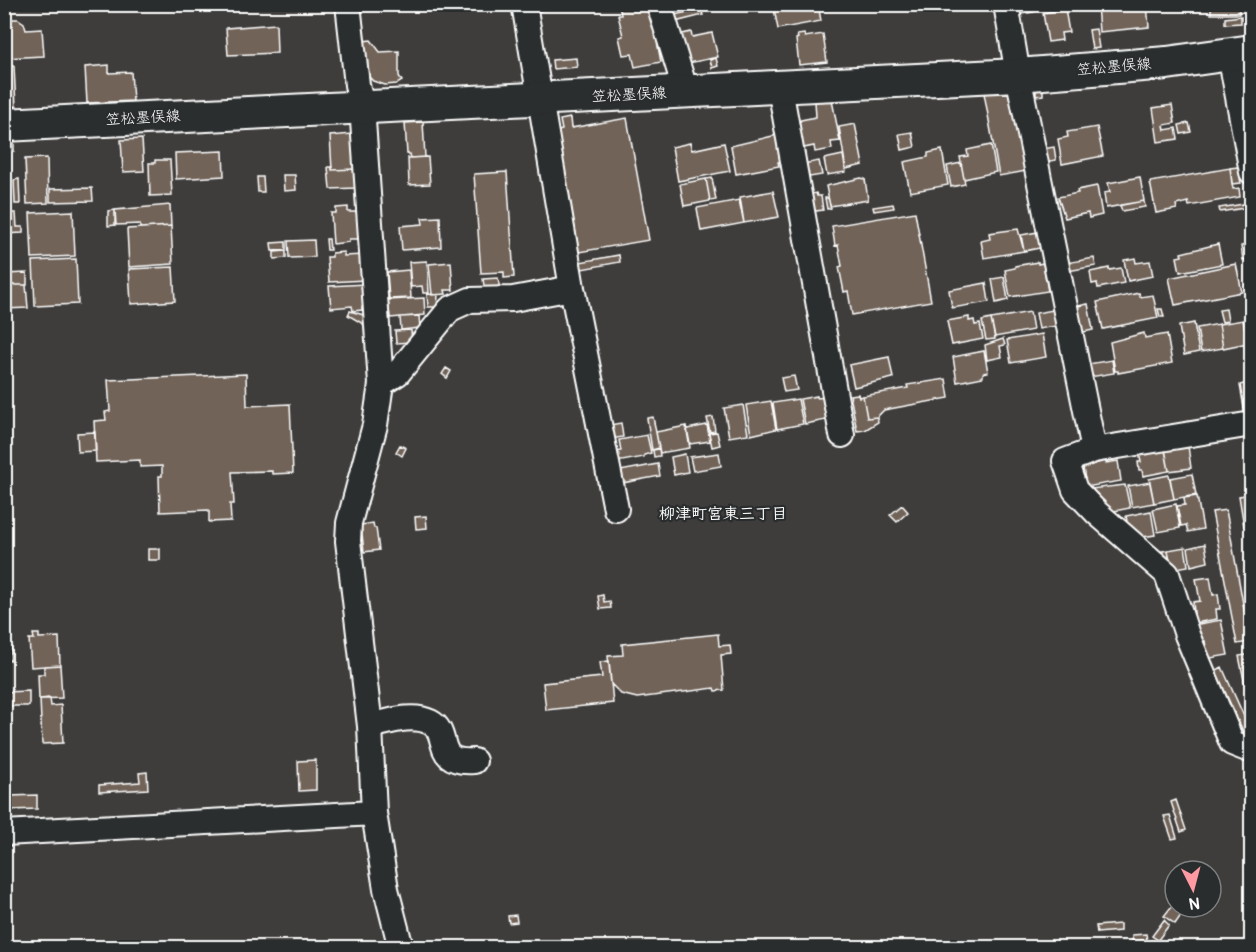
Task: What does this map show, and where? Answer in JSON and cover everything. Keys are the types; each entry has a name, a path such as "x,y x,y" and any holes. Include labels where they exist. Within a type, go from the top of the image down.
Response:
{"main road":[{"name":"笠松墨俣線","path":"4,125 1018,75 1167,63 1240,53"}],"street":[{"path":"348,4 357,85 362,106 381,384 375,425 349,523 348,541 370,726 374,813 386,889 401,948"},
{"path":"524,4 572,288 616,509"},
{"path":"659,4 686,92"},
{"path":"1006,4 1018,75 1094,450"},
{"path":"1240,53 1251,172"},
{"path":"780,88 842,435"},
{"path":"381,384 398,373 450,309 470,300 513,299 572,288"},
{"path":"1251,424 1094,450 1065,461 1075,490 1097,513 1167,574 1187,635 1232,742 1251,751"},
{"path":"370,726 404,719 424,720 435,726 448,754 462,762 474,761"},
{"path":"4,833 374,813"}],"building":[{"path":"64,4 113,4 113,7 64,7"},
{"path":"537,4 570,4 570,6 538,11"},
{"path":"619,4 655,4 657,41 661,62 635,67 632,54 623,55 619,37 623,36 618,15 621,15"},
{"path":"773,4 818,4 821,21 778,29"},
{"path":"1014,4 1033,4 1034,12 1016,15"},
{"path":"1036,4 1053,4 1054,6 1037,9"},
{"path":"1097,4 1147,4 1149,27 1099,32"},
{"path":"1211,4 1239,4 1239,14 1211,14"},
{"path":"701,9 703,15 675,22 674,15"},
{"path":"1065,9 1069,32 1061,33 1062,40 1048,42 1043,13"},
{"path":"1241,16 1241,23 1225,24 1225,18"},
{"path":"13,19 24,23 26,30 42,29 44,56 4,58 4,29 7,29 8,23"},
{"path":"276,24 277,53 228,55 226,28"},
{"path":"1096,29 1099,48 1092,49 1089,30"},
{"path":"691,32 692,37 712,33 718,57 689,63 678,35"},
{"path":"804,34 805,37 823,34 827,62 799,65 796,39 797,35"},
{"path":"371,40 380,52 399,51 399,76 402,81 385,85 369,77 365,69 363,41"},
{"path":"576,58 577,67 553,69 552,60"},
{"path":"716,58 718,66 712,68 710,60"},
{"path":"109,65 109,73 131,72 133,101 87,103 85,67"},
{"path":"4,66 14,66 16,107 4,107"},
{"path":"1043,89 1043,95 1036,96 1036,90"},
{"path":"984,93 1012,95 1026,171 999,176"},
{"path":"832,100 840,141 831,142 832,149 815,152 814,146 799,149 796,127 801,120 816,117 815,101"},
{"path":"1172,105 1175,123 1164,125 1165,130 1176,128 1178,139 1158,142 1153,108"},
{"path":"570,118 571,128 627,118 649,240 579,252 558,131 562,130 560,120"},
{"path":"423,122 425,157 411,158 410,154 407,154 405,123"},
{"path":"1189,123 1191,132 1181,134 1179,125"},
{"path":"855,124 863,165 846,169 839,127"},
{"path":"1097,127 1103,156 1062,164 1058,139 1068,137 1067,132"},
{"path":"912,132 915,147 902,150 899,134"},
{"path":"352,134 355,169 332,170 330,136"},
{"path":"777,135 782,161 778,162 779,166 736,174 731,146"},
{"path":"142,139 144,171 123,172 121,140"},
{"path":"8,142 14,142 14,151 8,151"},
{"path":"690,143 692,150 724,143 730,171 678,181 672,147"},
{"path":"991,145 996,172 964,179 960,157 968,156 967,150"},
{"path":"1054,147 1056,160 1044,162 1042,149"},
{"path":"942,150 948,185 910,192 904,162 928,157 928,153"},
{"path":"223,151 224,176 176,179 175,153"},
{"path":"843,155 846,172 827,175 824,159"},
{"path":"428,157 430,184 409,185 408,158"},
{"path":"47,158 48,203 27,204 25,159"},
{"path":"155,160 170,160 172,195 150,196 149,163 155,163"},
{"path":"819,161 822,175 804,178 802,164"},
{"path":"961,163 965,184 951,187 947,166"},
{"path":"328,167 332,167 332,170 355,169 356,188 330,189"},
{"path":"1238,167 1241,183 1232,184 1230,168"},
{"path":"1230,168 1233,189 1239,188 1240,197 1189,206 1188,202 1176,205 1177,209 1156,213 1150,182"},
{"path":"507,172 514,277 504,278 504,272 481,273 474,174"},
{"path":"283,175 295,175 296,190 284,191"},
{"path":"257,177 263,177 264,192 258,192"},
{"path":"1140,177 1144,201 1106,208 1104,193 1110,192 1108,183"},
{"path":"712,178 716,200 710,201 706,179"},
{"path":"19,179 20,204 15,204 14,180"},
{"path":"706,179 710,201 684,206 680,184"},
{"path":"865,179 868,200 830,206 826,186"},
{"path":"1097,186 1102,215 1089,218 1088,213 1065,218 1058,197"},
{"path":"92,188 93,201 50,202 50,189"},
{"path":"773,191 779,217 744,223 740,197"},
{"path":"816,193 817,196 821,196 823,210 809,212 806,195"},
{"path":"825,198 828,198 831,208 827,209"},
{"path":"739,200 744,223 701,231 697,208"},
{"path":"1144,201 1145,207 1122,211 1120,205"},
{"path":"893,204 894,208 874,211 873,207"},
{"path":"1244,204 1244,208 1220,212 1219,208"},
{"path":"170,205 171,226 140,228 140,224 116,225 115,210"},
{"path":"348,207 348,212 361,212 363,239 349,239 349,242 333,244 331,213 336,213 336,208"},
{"path":"115,210 115,225 108,226 108,211"},
{"path":"73,211 75,256 32,258 30,213"},
{"path":"915,212 931,301 852,315 848,291 844,292 839,267 842,266 838,245 835,246 832,226"},
{"path":"4,213 16,213 17,227 23,227 23,233 4,234"},
{"path":"440,217 441,247 402,250 400,226 423,224 422,218"},
{"path":"171,226 173,264 129,267 127,229"},
{"path":"1018,229 1024,251 984,258 981,241 990,239 989,233"},
{"path":"1038,232 1040,248 1024,251 1021,235"},
{"path":"326,239 329,239 330,250 327,250"},
{"path":"314,240 315,257 289,258 288,241"},
{"path":"286,242 286,250 272,251 271,243"},
{"path":"1218,244 1222,264 1180,272 1177,257 1182,256 1181,253"},
{"path":"1252,244 1252,259 1243,260 1241,246"},
{"path":"286,251 286,258 274,259 274,252"},
{"path":"344,252 344,256 364,255 365,280 329,282 327,257 332,257 332,253"},
{"path":"619,255 620,262 582,269 580,262"},
{"path":"1094,258 1096,266 1068,271 1066,263"},
{"path":"1135,258 1136,263 1150,261 1153,276 1128,281 1124,260"},
{"path":"76,259 78,304 35,306 33,261"},
{"path":"427,261 429,293 423,293 422,286 411,287 409,262"},
{"path":"451,262 453,290 445,290 446,294 432,295 429,264"},
{"path":"1038,262 1038,264 1043,263 1048,291 1010,297 1005,270"},
{"path":"1236,264 1242,292 1175,305 1169,278"},
{"path":"173,267 175,301 131,304 129,269"},
{"path":"1109,268 1109,270 1121,268 1124,283 1098,288 1097,283 1092,284 1090,272"},
{"path":"409,270 411,298 389,299 387,272"},
{"path":"27,273 27,285 4,285 4,274"},
{"path":"1004,277 1008,300 996,303 992,279"},
{"path":"498,278 500,291 485,292 483,279"},
{"path":"986,283 989,302 952,308 949,290"},
{"path":"366,284 367,306 362,307 362,310 353,311 352,306 331,308 329,286"},
{"path":"4,285 26,285 28,308 4,309"},
{"path":"1139,293 1140,297 1153,295 1158,318 1103,329 1097,302"},
{"path":"427,294 438,295 437,307 428,307"},
{"path":"424,298 425,315 390,318 388,300"},
{"path":"1088,304 1093,330 1079,333 1073,307"},
{"path":"1158,309 1162,309 1164,317 1160,317"},
{"path":"1226,309 1228,321 1222,322 1219,310"},
{"path":"1053,310 1056,326 1039,329 1036,313"},
{"path":"350,311 367,316 363,324 348,315"},
{"path":"1030,312 1033,330 995,337 991,319"},
{"path":"419,316 420,328 401,330 400,317"},
{"path":"969,317 969,321 974,320 975,325 980,324 983,339 952,345 947,321"},
{"path":"1252,318 1252,343 1248,343 1243,320"},
{"path":"991,319 995,339 986,340 982,321"},
{"path":"1243,320 1248,343 1223,348 1219,324"},
{"path":"1194,323 1199,352 1184,355 1179,326"},
{"path":"1219,324 1223,348 1201,352 1197,328"},
{"path":"411,330 412,342 396,343 395,331"},
{"path":"1144,333 1145,338 1167,334 1172,363 1118,373 1115,371 1110,342"},
{"path":"1042,334 1046,357 1011,363 1007,340"},
{"path":"1003,339 1005,345 1000,346 1002,357 987,360 985,345"},
{"path":"984,351 988,372 983,373 983,377 957,382 953,357"},
{"path":"889,357 893,378 854,387 849,365"},
{"path":"1112,360 1114,373 1084,378 1082,365"},
{"path":"446,368 451,371 447,378 442,374"},
{"path":"246,374 247,406 290,404 293,473 232,472 234,504 230,504 231,521 209,522 209,510 160,512 159,476 162,476 162,466 140,467 140,460 96,462 94,421 106,420 105,412 110,411 108,380"},
{"path":"794,376 797,390 784,392 781,378"},
{"path":"946,379 949,398 884,410 877,417 867,418 863,396 908,388 907,385"},
{"path":"1250,379 1252,379 1252,407 1244,408 1240,385 1251,382"},
{"path":"858,394 859,397 863,396 867,418 877,417 878,422 865,430 857,431 850,395"},
{"path":"817,396 817,398 827,397 831,419 805,424 800,399"},
{"path":"798,399 803,424 777,429 773,403"},
{"path":"771,401 776,429 751,435 746,405"},
{"path":"743,405 748,434 729,437 724,408"},
{"path":"653,417 659,448 652,450 647,418"},
{"path":"713,417 715,431 710,432 707,418"},
{"path":"621,423 623,437 611,439 609,425"},
{"path":"707,425 710,441 690,444 687,429"},
{"path":"686,426 690,448 660,453 656,432"},
{"path":"95,432 96,451 78,452 77,433"},
{"path":"717,432 720,445 712,447 709,433"},
{"path":"647,435 651,453 644,457 617,462 615,452 621,451 619,440"},
{"path":"400,445 406,448 402,456 396,452"},
{"path":"1188,446 1191,468 1169,471 1165,450"},
{"path":"659,449 660,456 654,457 653,450"},
{"path":"1165,449 1169,471 1143,476 1142,470 1139,470 1138,462 1141,462 1139,453"},
{"path":"719,453 721,466 693,471 690,457"},
{"path":"685,454 688,472 674,475 671,457"},
{"path":"1105,461 1106,463 1118,461 1121,481 1086,487 1083,467"},
{"path":"658,464 660,476 622,483 620,471"},
{"path":"1192,474 1196,495 1174,499 1170,478"},
{"path":"1169,475 1174,499 1154,503 1149,479"},
{"path":"1150,482 1154,503 1132,507 1128,486"},
{"path":"1125,485 1130,508 1109,512 1106,511 1105,501 1098,502 1090,489"},
{"path":"1252,494 1252,525 1244,526 1239,496"},
{"path":"1197,496 1203,529 1188,532 1186,525 1181,526 1177,506 1185,505 1184,498"},
{"path":"1176,504 1180,528 1158,532 1153,509"},
{"path":"902,505 908,512 897,522 890,515"},
{"path":"1226,510 1250,642 1237,644 1212,512"},
{"path":"1151,511 1155,535 1135,538 1129,533 1126,516"},
{"path":"426,516 427,528 416,529 415,517"},
{"path":"373,523 376,528 379,550 364,552 361,525"},
{"path":"1205,544 1208,562 1191,566 1188,548"},
{"path":"1185,547 1188,566 1171,569 1168,550"},
{"path":"148,549 160,549 160,560 148,560"},
{"path":"1168,550 1170,561 1158,552"},
{"path":"1210,577 1213,595 1218,594 1220,609 1216,609 1217,619 1195,623 1193,602 1200,601 1196,579"},
{"path":"603,595 604,602 610,601 611,608 600,609 598,596"},
{"path":"1221,620 1228,655 1205,659 1202,649 1206,648 1205,641 1197,643 1193,625"},
{"path":"33,634 39,634 39,638 59,637 60,665 31,667 29,639 34,639"},
{"path":"718,634 719,646 730,645 731,654 721,655 724,690 715,691 714,688 637,698 621,694 611,684 608,656 623,655 622,644"},
{"path":"6,648 11,648 11,660 6,660"},
{"path":"1252,654 1252,719 1239,656"},
{"path":"609,661 613,703 546,710 543,683 602,677 600,662"},
{"path":"60,665 62,698 39,699 38,674 44,674 44,666"},
{"path":"1222,667 1250,730 1244,733 1215,671"},
{"path":"29,691 29,706 4,706 4,692"},
{"path":"50,698 51,706 61,705 63,743 42,744 40,699"},
{"path":"316,760 316,790 299,791 298,761"},
{"path":"147,772 148,789 99,792 99,785 140,782 139,773"},
{"path":"37,795 37,809 11,810 11,796"},
{"path":"1176,800 1186,830 1181,832 1171,802"},
{"path":"1170,815 1177,838 1172,839 1164,816"},
{"path":"516,915 517,922 509,923 508,916"},
{"path":"1168,919 1179,919 1175,924"},
{"path":"1164,920 1169,925 1158,940 1152,936"},
{"path":"1120,924 1120,931 1097,933 1096,926"},
{"path":"1146,934 1147,940 1132,941 1132,935"}],"district":[{"name":"柳津町宮東三丁目","path":"723,514"}]}
